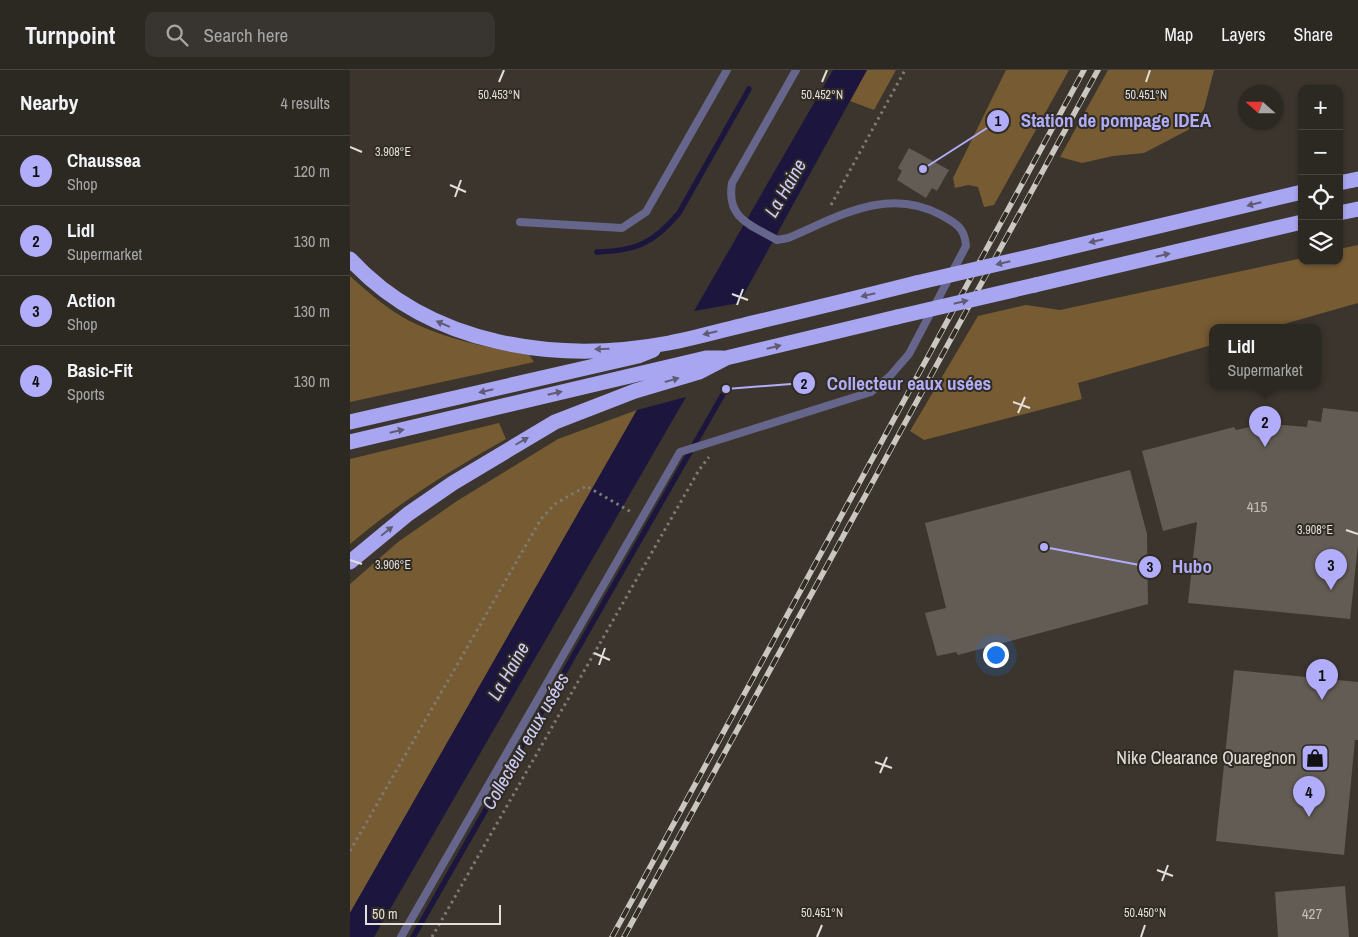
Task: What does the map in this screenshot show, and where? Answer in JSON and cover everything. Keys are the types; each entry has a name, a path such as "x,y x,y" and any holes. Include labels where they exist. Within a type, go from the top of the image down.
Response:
{"highway":[{"path":"1343,182 1358,179"},
{"path":"350,259 390,295 413,310 446,326 484,338 554,351 612,349 668,343 1298,193"},
{"path":"1343,212 1358,208"},
{"path":"350,442 706,358 726,358 1298,223"},
{"path":"350,422 638,356 668,343"},
{"path":"350,562 408,514 453,483 555,422 635,391 699,372 726,358"}],"lane":[{"path":"520,222 622,228 646,212 727,70"},
{"path":"401,937 680,452 871,392 890,376 909,354 966,246 965,236 957,224 935,212 888,202 861,206 778,240 740,219 733,208 730,197 732,182 796,70"}],"path":[{"path":"816,226 833,203 905,70"},
{"path":"432,937 699,470 710,455"},
{"path":"350,851 541,519 555,504 586,486 625,508"}],"shaded area":[{"path":"867,70 896,70 874,110 850,101"},
{"path":"1006,70 1069,70 994,205 984,207 978,187 968,185 955,188 953,178"},
{"path":"1108,70 1214,70 1204,109 1188,130 1144,153 1113,156 1082,163 1060,157"},
{"path":"1358,245 1358,303 1284,324 1209,324 1209,346 1078,383 1082,399 924,440 910,431 978,316 1026,305 1060,310 1298,259 1298,265 1343,265 1343,248"},
{"path":"350,276 374,297 418,325 459,340 529,355 534,362 350,402"},
{"path":"637,410 350,913 350,584 398,542 457,501 558,439"},
{"path":"499,423 506,439 425,488 350,544 350,459"}],"water":[{"name":"La Haine","path":"833,70 867,70 739,303 694,311"},
{"name":"La Haine","path":"686,397 374,937 350,937 350,913 637,410"}],"building":[{"path":"909,148 949,170 937,191 932,188 926,198 897,180 902,171 898,168"},
{"path":"1323,408 1358,412 1358,545 1350,619 1188,603 1197,522 1163,531 1142,451 1234,427 1236,430 1255,426 1256,423 1307,427 1308,420 1321,422"},
{"path":"1130,470 1147,534 1148,604 958,655 956,652 937,656 925,613 946,608 925,523"},
{"path":"1234,670 1358,682 1358,740 1355,740 1344,855 1216,841"},
{"path":"1345,886 1349,937 1278,937 1275,892"}],"waterway":[{"path":"597,252 623,250 633,247 652,238 670,223 679,213 749,89"},
{"name":"Collecteur eaux usées","path":"413,937 726,389"}],"railway":[{"path":"612,937 1084,70"},
{"path":"624,937 1098,70"}],"place":[{"name":"Station de pompage IDEA","path":"923,169"},
{"name":"Collecteur eaux usées","path":"726,389"},
{"name":"Lidl","path":"1265,447"},
{"name":"Hubo","path":"1044,547"},
{"name":"Action","path":"1331,590"},
{"name":"Chaussea","path":"1322,700"},
{"name":"Nike Clearance Quaregnon","path":"1315,758"},
{"name":"Basic-Fit","path":"1309,817"}]}
